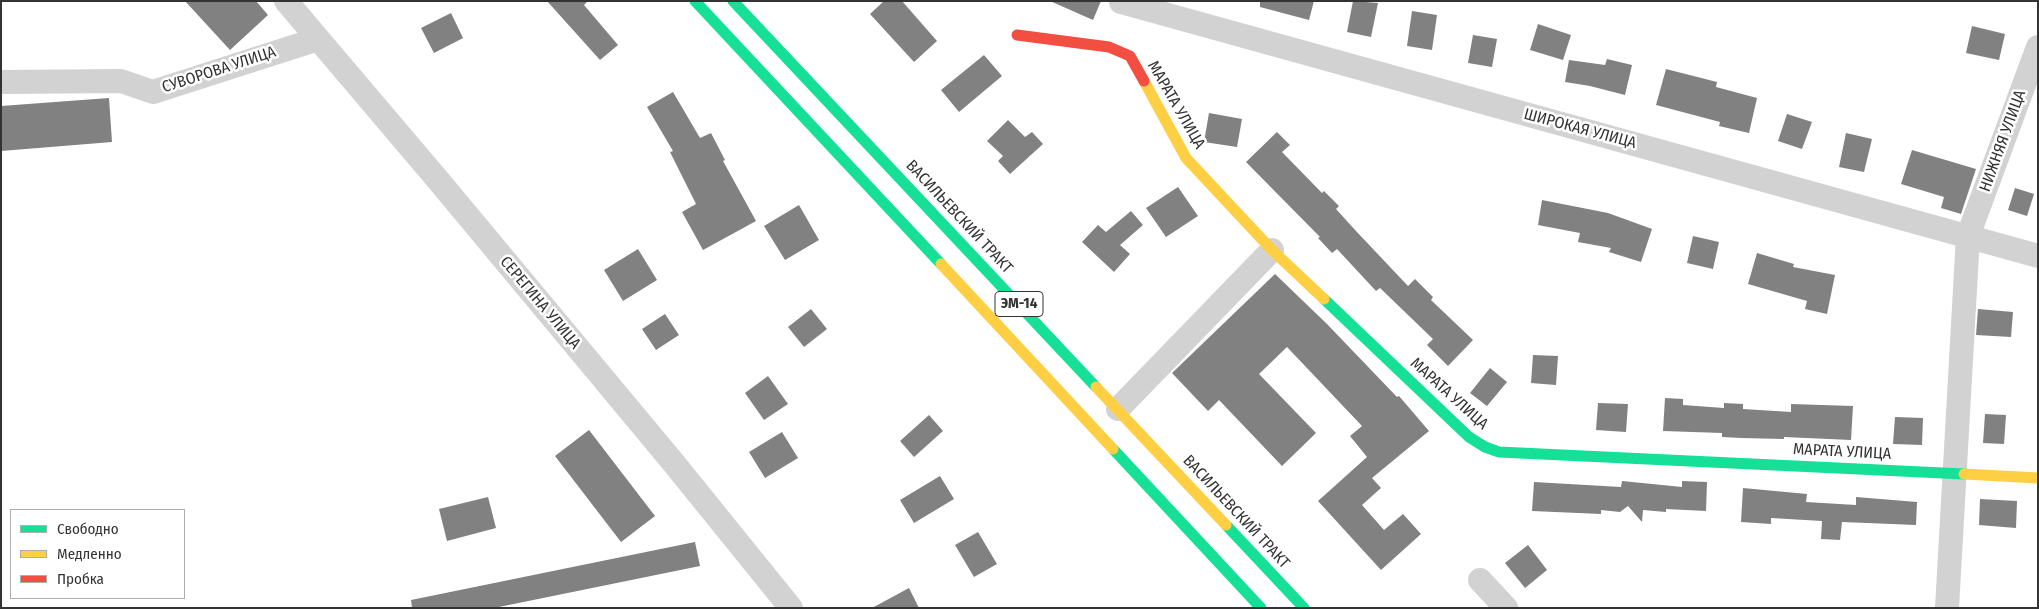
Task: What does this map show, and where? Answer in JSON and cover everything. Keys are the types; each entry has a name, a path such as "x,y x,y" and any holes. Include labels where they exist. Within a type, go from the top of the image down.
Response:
{"main road":[{"name":"ЭМ-14","path":"695,1 1261,608"},
{"name":"ВАСИЛЬЕВСКИЙ ТРАКТ","path":"733,1 1304,608"},
{"name":"МАРАТА УЛИЦА","path":"1017,35 1109,47 1130,56 1186,158 1272,250 1469,437 1485,447 1499,452 2038,478"}],"street":[{"name":"СЕРЕГИНА УЛИЦА","path":"286,1 584,355 791,608"},
{"name":"ШИРОКАЯ УЛИЦА","path":"1121,2 2038,256"},
{"name":"СУВОРОВА УЛИЦА","path":"1,82 121,81 153,92 318,39"},
{"name":"НИЖНЯЯ УЛИЦА","path":"1947,608 1968,236 2038,47"},
{"path":"1118,409 1272,250"},
{"path":"1480,580 1506,608"}],"building":[{"path":"185,1 256,1 268,15 230,50"},
{"path":"547,1 588,1 584,5 618,45 600,60"},
{"path":"884,1 902,1 937,41 914,62 870,14"},
{"path":"1050,1 1101,1 1093,20"},
{"path":"1260,1 1314,1 1309,20 1260,7"},
{"path":"1353,1 1378,3 1371,37 1347,32"},
{"path":"1412,11 1437,15 1432,50 1407,46"},
{"path":"451,13 463,38 434,53 421,28"},
{"path":"1538,24 1571,35 1563,60 1530,50"},
{"path":"1972,26 2005,34 1999,60 1966,53"},
{"path":"1473,35 1497,39 1492,67 1468,63"},
{"path":"984,55 1002,76 959,112 941,90"},
{"path":"1607,59 1632,65 1625,95 1565,82 1569,60 1605,65"},
{"path":"1666,69 1717,82 1716,87 1757,98 1749,133 1719,126 1720,122 1656,105"},
{"path":"673,92 700,138 711,133 725,160 723,161 756,221 703,250 682,212 696,204 670,152 673,151 647,107"},
{"path":"109,98 112,142 1,151 1,106"},
{"path":"1209,113 1242,119 1237,147 1204,142"},
{"path":"1787,114 1812,122 1802,149 1778,141"},
{"path":"1008,120 1025,137 1032,132 1043,144 1010,174 998,161 1003,156 987,141"},
{"path":"1277,132 1290,145 1282,152 1322,193 1324,191 1339,206 1336,209 1356,231 1408,286 1415,279 1433,297 1431,300 1473,340 1448,366 1427,345 1433,339 1380,288 1376,291 1337,249 1332,253 1318,238 1320,237 1246,162"},
{"path":"1846,133 1872,139 1864,172 1839,167"},
{"path":"1912,150 1976,169 1961,214 1941,208 1944,197 1901,184"},
{"path":"1178,187 1198,216 1166,237 1146,208"},
{"path":"2015,188 2034,194 2027,216 2008,210"},
{"path":"1542,200 1608,213 1652,229 1641,262 1609,252 1611,248 1578,242 1580,233 1538,225"},
{"path":"799,205 819,240 785,260 764,226"},
{"path":"1131,211 1143,225 1120,245 1130,254 1114,272 1082,242 1098,225 1106,232"},
{"path":"1693,236 1719,242 1713,269 1687,263"},
{"path":"638,249 657,280 623,301 604,270"},
{"path":"1757,253 1794,264 1793,267 1835,275 1827,314 1805,309 1807,301 1748,284"},
{"path":"1275,274 1327,324 1397,397 1399,396 1429,431 1372,478 1381,488 1362,505 1384,530 1403,514 1421,534 1381,570 1318,501 1367,457 1350,436 1362,426 1287,347 1259,374 1316,433 1282,466 1219,400 1208,411 1172,373"},
{"path":"811,309 827,329 804,347 788,327"},
{"path":"1978,309 2013,312 2011,337 1976,335"},
{"path":"665,314 679,335 656,350 642,329"},
{"path":"1533,355 1558,356 1556,385 1531,383"},
{"path":"1490,368 1507,382 1487,406 1470,393"},
{"path":"768,376 788,404 764,420 745,393"},
{"path":"1665,398 1683,399 1683,405 1724,408 1724,403 1743,404 1743,409 1791,412 1791,404 1853,406 1851,440 1784,437 1784,439 1741,438 1722,437 1722,433 1663,431"},
{"path":"1598,403 1628,404 1626,432 1596,430"},
{"path":"1985,414 2006,415 2004,444 1983,443"},
{"path":"929,415 943,431 914,457 900,441"},
{"path":"1895,417 1923,418 1922,445 1893,444"},
{"path":"589,430 655,516 621,542 555,456"},
{"path":"782,432 798,458 765,478 749,452"},
{"path":"940,476 954,499 914,523 900,500"},
{"path":"1622,481 1682,487 1682,481 1707,482 1706,511 1666,509 1666,512 1643,510 1642,522 1628,506 1620,512 1601,510 1601,514 1532,511 1534,482 1621,487"},
{"path":"1743,488 1807,494 1806,502 1856,505 1856,497 1917,502 1916,525 1842,522 1840,540 1821,539 1822,521 1771,518 1771,524 1741,522"},
{"path":"488,497 496,528 447,541 439,509"},
{"path":"1980,499 2017,501 2016,528 1979,525"},
{"path":"978,532 997,564 974,577 955,545"},
{"path":"695,542 700,566 494,608 412,608 411,600"},
{"path":"1528,545 1547,570 1525,588 1505,563"},
{"path":"909,588 919,608 872,608"}],"traffic: fast":[{"path":"695,1 941,264"},
{"path":"733,1 1096,387"},
{"path":"1324,299 1469,437 1485,447 1499,452 1964,474"},
{"path":"1113,449 1261,608"},
{"path":"1226,525 1304,608"}],"traffic: slow":[{"path":"1144,81 1186,158 1272,250 1324,299"},
{"path":"941,264 1113,449"},
{"path":"1096,387 1226,525"},
{"path":"1964,474 2038,478"}],"traffic: jam":[{"path":"1017,35 1109,47 1130,56 1144,81"}]}
